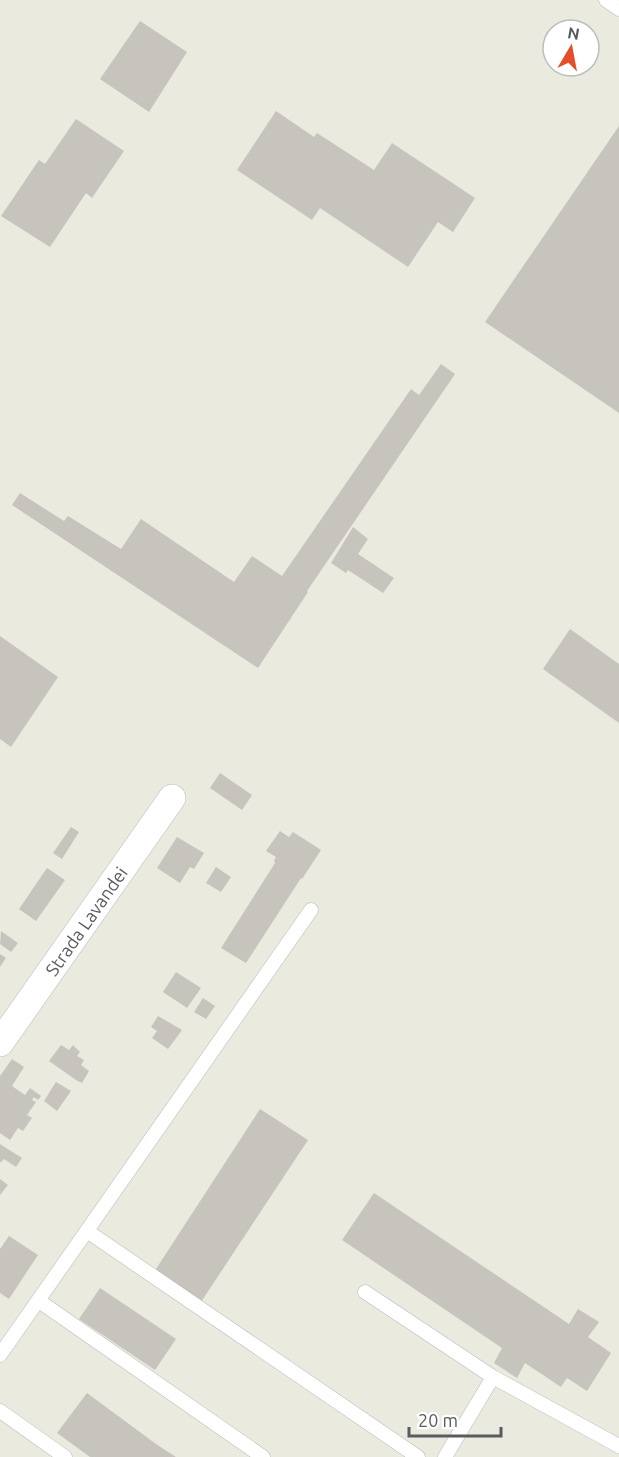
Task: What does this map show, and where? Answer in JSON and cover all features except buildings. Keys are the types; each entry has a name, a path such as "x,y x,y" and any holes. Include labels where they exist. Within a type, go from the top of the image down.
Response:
{"street":[{"name":"Strada Lavandei","path":"0,1043 172,798"}],"lane":[{"path":"606,0 619,9"},
{"path":"0,1355 311,910"},
{"path":"87,1231 417,1457"},
{"path":"365,1292 493,1377 619,1446"},
{"path":"39,1301 263,1457"},
{"path":"445,1457 493,1377"},
{"path":"0,1411 64,1457"}]}
